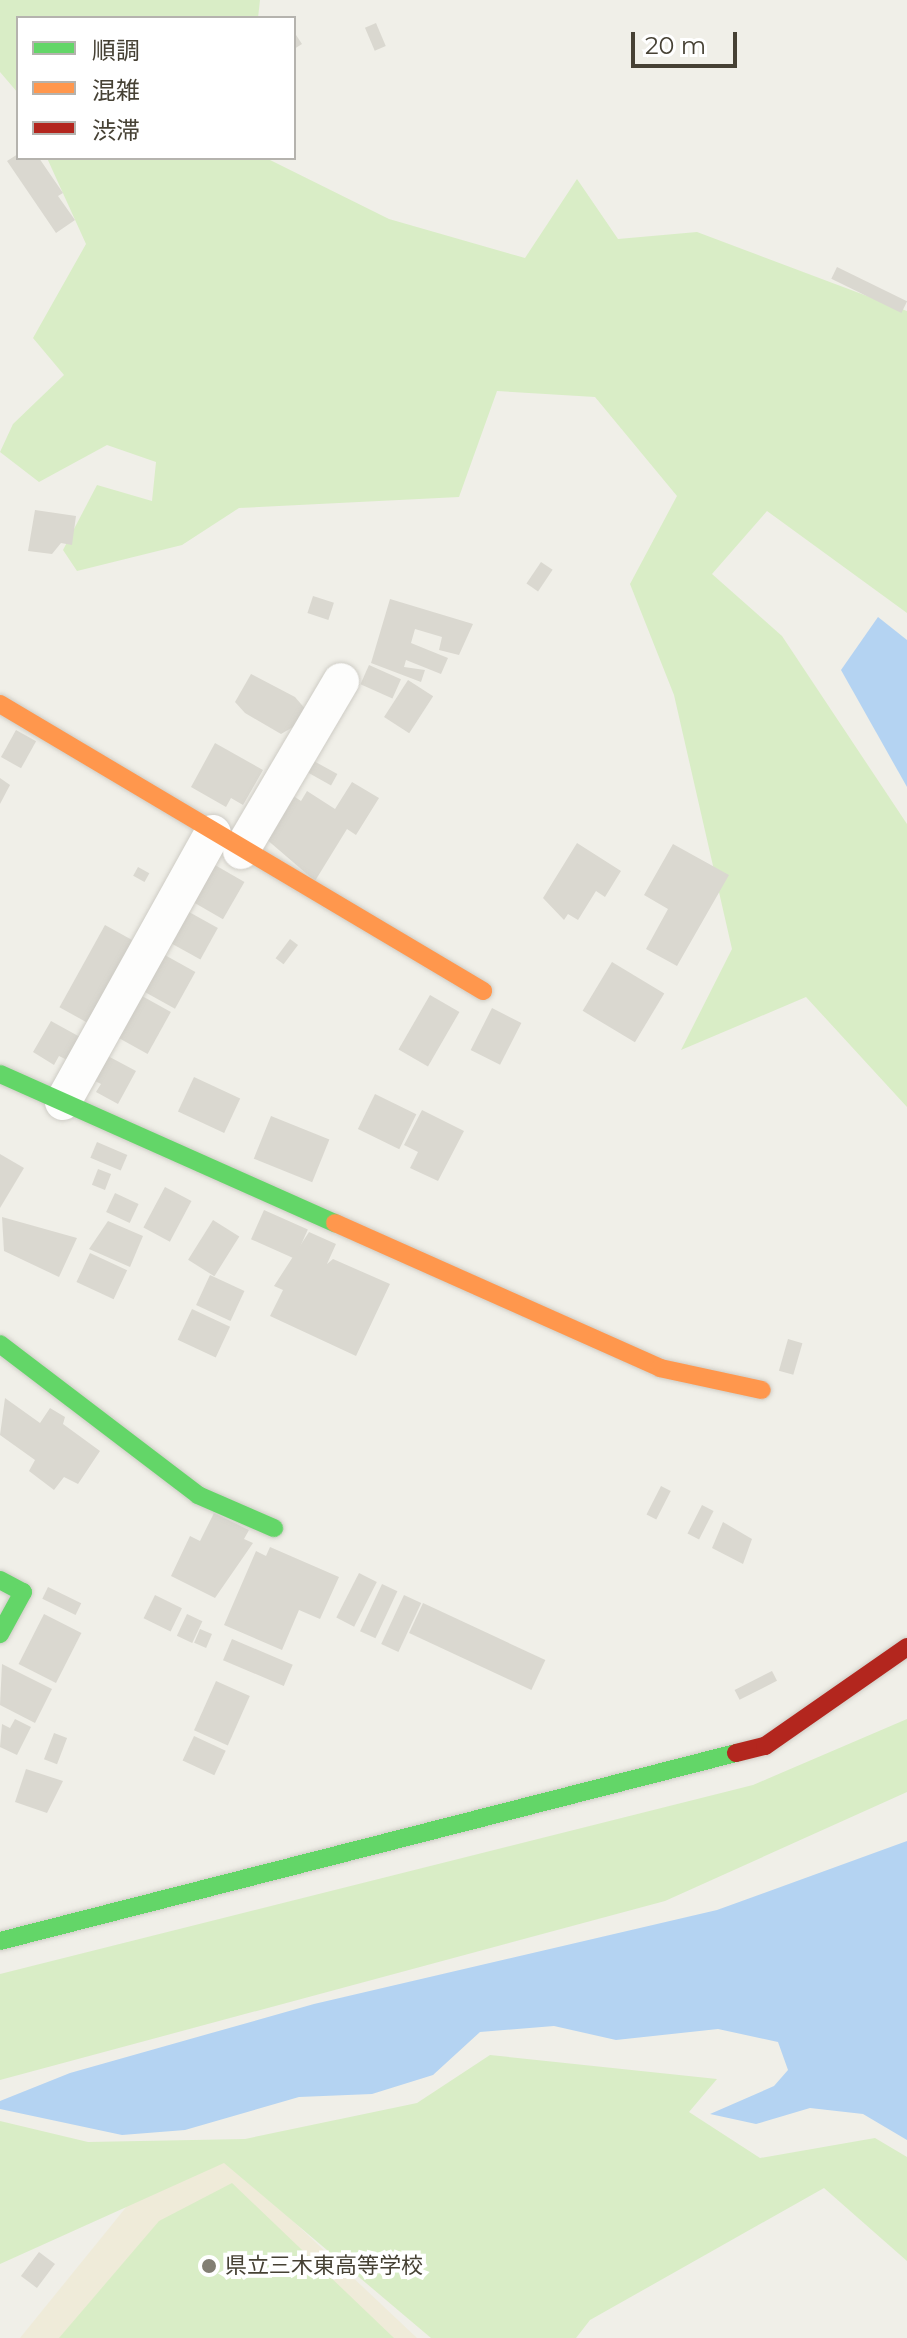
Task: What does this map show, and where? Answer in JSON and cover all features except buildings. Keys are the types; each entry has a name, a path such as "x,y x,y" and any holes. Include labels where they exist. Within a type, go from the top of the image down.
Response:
{"street":[{"path":"63,1102 227,842 341,681"},
{"path":"0,704 227,842 483,991"},
{"path":"0,1074 660,1368 762,1390"},
{"path":"1,1347 198,1495 274,1528"},
{"path":"0,1580 23,1592 0,1634"},
{"path":"0,1941 765,1746 907,1647"}],"shaded area":[{"name":"県立三木東高等学校","path":"222,2154 417,2338 20,2338 136,2195"}],"green space":[{"path":"0,0 260,0 258,16 16,16 16,91 0,72"},
{"path":"48,160 270,160 389,219 525,258 577,179 618,239 697,232 907,311 907,613 767,511 712,574 782,636 907,824 907,1107 806,997 681,1050 732,949 674,695 630,584 677,496 595,397 497,391 459,497 239,508 182,545 77,571 63,550 97,485 152,501 156,462 107,445 39,482 0,452 13,424 64,375 33,338 86,244"},
{"path":"907,1719 907,1792 665,1901 0,2080 0,1974 753,1785"},
{"path":"490,2055 717,2079 689,2112 760,2158 875,2138 907,2157 907,2261 824,2188 590,2320 576,2338 431,2338 224,2163 0,2264 0,2121 88,2142 245,2139 417,2103"},
{"name":"県立三木東高等学校","path":"232,2183 394,2338 59,2338 159,2221"}],"water":[{"path":"878,617 907,640 907,787 841,670"},
{"path":"907,1841 907,2140 863,2114 810,2108 756,2124 710,2114 774,2086 788,2070 778,2042 718,2029 616,2040 554,2026 480,2032 433,2075 372,2094 299,2097 185,2130 122,2135 0,2109 0,2101 70,2073 314,2004 717,1910"}],"traffic: fast":[{"path":"0,1074 335,1223"},
{"path":"0,1344 198,1495 274,1528"},
{"path":"0,1580 23,1592 0,1634"},
{"path":"0,1941 736,1753"}],"traffic: slow":[{"path":"0,704 483,991"},
{"path":"335,1223 660,1368 762,1390"}],"traffic: jam":[{"path":"736,1753 765,1746 907,1647"}],"place":[{"name":"県立三木東高等学校","path":"209,2266"}]}
